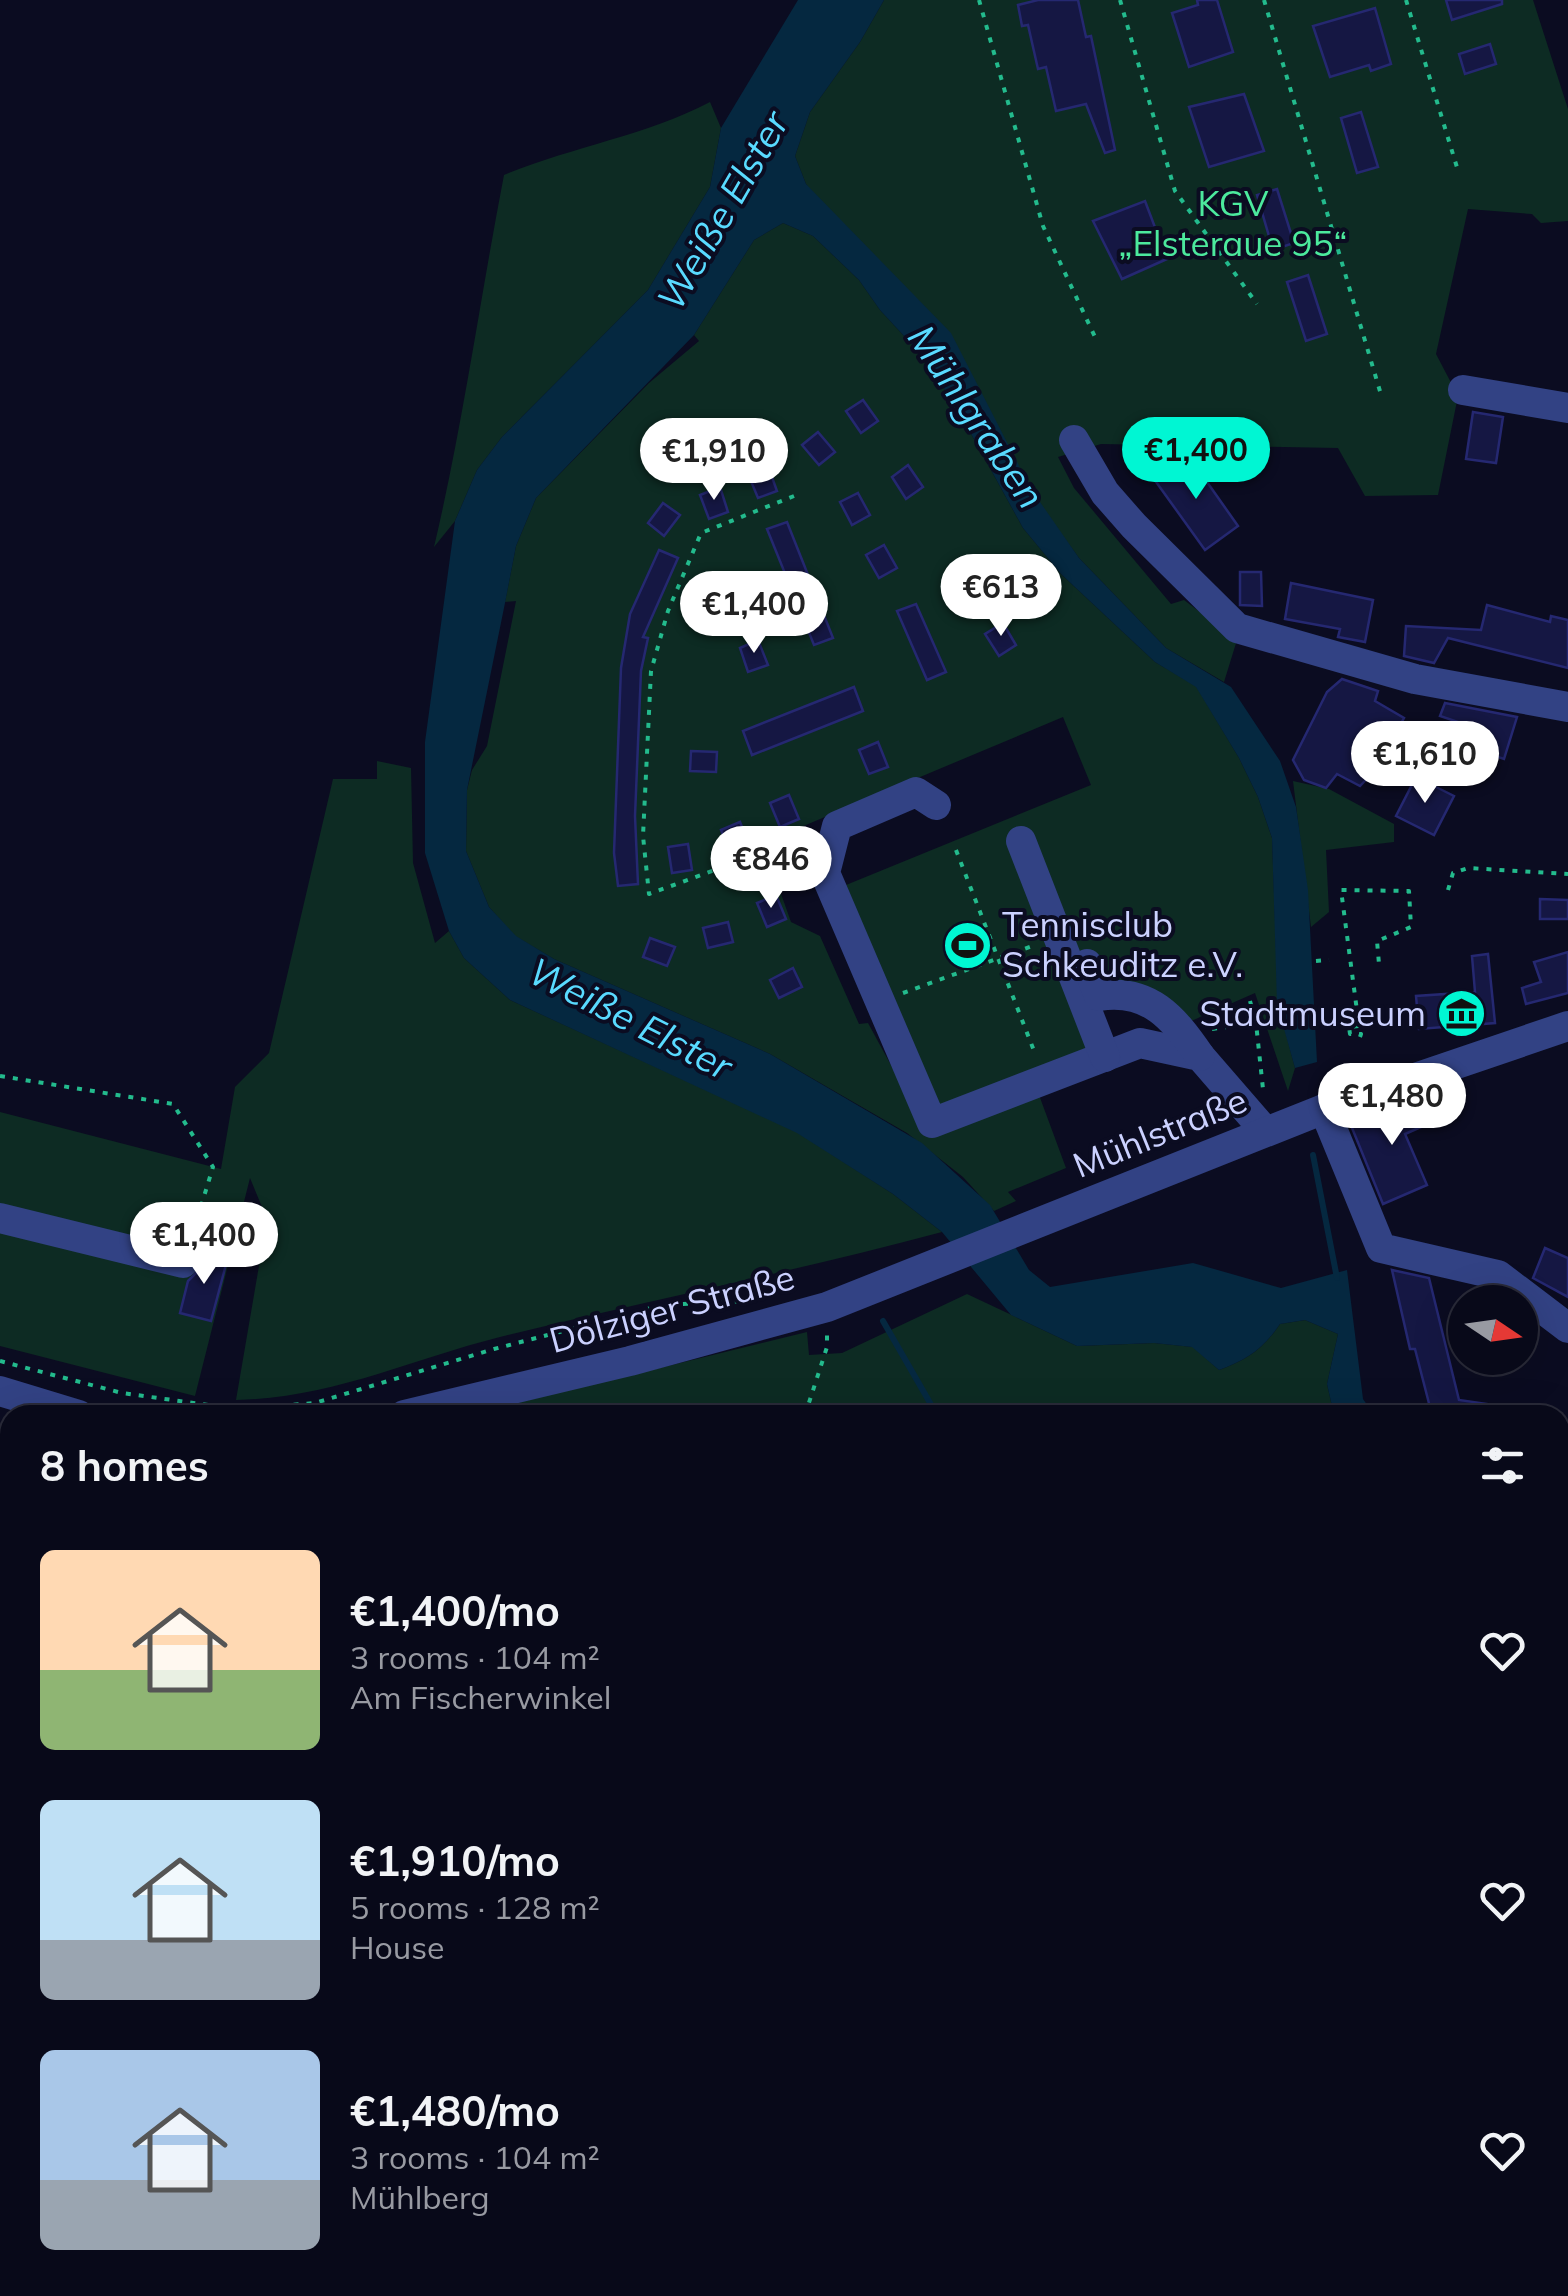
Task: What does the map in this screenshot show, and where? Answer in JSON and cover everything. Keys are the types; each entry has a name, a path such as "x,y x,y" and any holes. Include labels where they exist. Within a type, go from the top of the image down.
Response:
{"street":[{"path":"1462,390 1568,408"},
{"path":"1074,440 1105,493 1237,628 1415,679 1568,707"},
{"path":"936,805 916,792 836,826 825,872 932,1123 1140,1043 1192,1044"},
{"path":"1021,841 1099,996 1121,992 1156,1004 1265,1131"},
{"path":"1068,938 1104,1056"},
{"name":"Mühlstraße","path":"952,1258 1324,1108 1568,1026"},
{"path":"1324,1108 1381,1248 1498,1275 1568,1328"},
{"path":"0,1218 183,1262"},
{"name":"Dölziger Straße","path":"446,1405 630,1361 827,1307 952,1258"},
{"path":"0,1391 46,1405"}],"path":[{"path":"978,0 1043,226 1094,337"},
{"path":"1120,0 1175,191 1257,304"},
{"path":"1264,0 1382,398"},
{"path":"1406,0 1459,174"},
{"path":"794,496 701,533 668,611 651,671 643,836 649,894 807,834 825,872"},
{"path":"956,850 1045,1080"},
{"path":"1448,890 1453,873 1468,868 1568,874"},
{"path":"1360,1038 1360,1034 1350,1034 1350,1027 1359,1026 1341,890 1408,891 1411,928 1377,942 1379,964"},
{"path":"893,997 998,957 1068,938"},
{"path":"1316,961 1329,960"},
{"path":"1250,1001 1256,1023 1263,1100"},
{"path":"1192,1044 1256,1023"},
{"path":"0,1076 173,1104 213,1167 183,1262"},
{"path":"299,1405 663,1305 760,1300"},
{"path":"808,1405 826,1347 827,1307"},
{"path":"0,1361 122,1392 197,1405"}],"green space":[{"name":"KGV „Elsteraue 95“","path":"884,0 1533,0 1568,109 1568,221 1541,223 1532,214 1468,209 1436,354 1458,396 1438,495 1365,496 1338,448 1101,444 1058,457 1074,488 1171,604 1184,600 1237,640 1224,682 1166,648 1079,558 806,184 795,156 810,112 860,42"},
{"path":"710,102 721,128 710,187 648,290 502,437 477,470 455,521 434,547 504,175 660,124"},
{"path":"783,223 813,236 859,280 917,350 953,401 1023,528 1061,574 1155,662 1196,686 1239,758 1272,838 1278,1004 1295,1068 1288,1091 1255,993 1189,1022 1090,1000 1106,1040 937,1109 846,885 1091,785 1063,717 763,843 791,922 820,936 859,1024 868,1023 923,1124 1039,1095 1066,1168 1008,1192 1016,1201 994,1211 963,1177 907,1133 770,1054 554,959 515,936 489,907 466,851 467,790 472,770 487,746 516,601 505,602 516,546 536,498 649,383 699,341 694,335 754,240"},
{"path":"377,761 411,768 413,863 435,943 449,931 464,958 510,1000 797,1132 893,1194 942,1232 500,1337 305,1393 236,1400 267,1219 250,1178 195,1396 0,1346 0,1112 221,1169 235,1087 269,1053 333,779 377,779"},
{"path":"1293,781 1329,789 1394,824 1394,842 1326,850 1329,912 1311,927"},
{"path":"967,1294 1077,1346 1154,1343 1193,1347 1219,1370 1254,1353 1280,1324 1305,1320 1338,1334 1327,1384 1332,1405 508,1405 807,1332 809,1355 842,1353"}],"water":[{"name":"Weiße Elster","path":"798,0 884,0 860,42 810,112 795,156 806,184 951,333 1031,489 1079,558 1166,648 1231,687 1280,761 1296,807 1308,890 1317,1062 1295,1068 1277,1004 1272,838 1239,758 1196,687 1155,662 1061,574 1023,528 953,401 917,350 859,280 813,236 783,223 754,240 694,335 536,498 516,546 467,790 466,851 489,907 516,936 554,959 770,1054 922,1143 990,1205 1029,1270 1050,1287 1193,1263 1281,1288 1347,1270 1363,1399 1367,1405 1332,1405 1327,1384 1338,1334 1305,1320 1280,1324 1254,1353 1219,1370 1192,1347 1154,1343 1077,1346 1011,1315 942,1232 893,1194 797,1133 510,1000 464,958 449,931 425,853 425,742 455,521 477,470 502,437 648,290 710,187 721,128"}],"building":[{"path":"1038,0 1078,0 1086,37 1091,36 1115,150 1105,153 1086,104 1056,111 1046,67 1038,69 1028,25 1022,26 1018,5"},
{"path":"1197,0 1217,0 1233,52 1189,67 1172,13 1198,5"},
{"path":"1446,0 1502,0 1502,4 1452,20"},
{"path":"1375,8 1391,64 1371,71 1369,65 1330,77 1313,26"},
{"path":"1490,44 1496,64 1465,74 1459,54"},
{"path":"1244,94 1264,151 1209,167 1189,107"},
{"path":"1361,112 1378,167 1357,173 1341,118"},
{"path":"1277,189 1294,243 1273,250 1257,195"},
{"path":"1145,201 1167,259 1122,279 1093,221"},
{"path":"1308,275 1327,334 1306,341 1287,282"},
{"path":"863,400 878,421 861,433 846,411"},
{"path":"1473,412 1503,417 1496,463 1466,459"},
{"path":"818,432 835,452 819,465 802,445"},
{"path":"1188,455 1238,526 1205,550 1154,479"},
{"path":"908,465 923,487 906,499 892,477"},
{"path":"768,466 777,491 758,498 748,474"},
{"path":"720,487 728,512 709,519 700,495"},
{"path":"858,493 870,515 852,525 840,502"},
{"path":"663,503 680,515 664,536 648,523"},
{"path":"787,522 833,638 814,645 767,529"},
{"path":"884,545 897,568 879,578 866,555"},
{"path":"659,550 678,558 643,637 648,638 641,671 635,816 638,884 618,886 614,853 621,668 630,614"},
{"path":"974,572 988,595 970,605 956,583"},
{"path":"1240,572 1261,572 1262,606 1240,605"},
{"path":"734,577 743,602 724,609 715,585"},
{"path":"1291,583 1373,600 1365,642 1338,637 1340,629 1285,619"},
{"path":"916,604 946,672 927,680 897,611"},
{"path":"1487,605 1550,622 1551,616 1568,620 1568,668 1448,638 1434,663 1404,656 1406,626 1481,630"},
{"path":"1003,623 1016,645 999,656 985,634"},
{"path":"758,640 768,665 748,672 740,648"},
{"path":"1342,679 1378,691 1375,701 1404,718 1374,771 1360,786 1337,774 1326,788 1304,780 1293,760 1327,692"},
{"path":"854,687 863,711 752,755 743,731"},
{"path":"1445,703 1517,717 1504,759 1470,748 1476,728 1440,716"},
{"path":"878,742 888,767 869,774 859,750"},
{"path":"691,751 717,752 716,772 690,771"},
{"path":"1416,777 1454,796 1434,835 1396,816"},
{"path":"789,795 799,819 780,827 770,803"},
{"path":"740,822 750,846 731,854 721,830"},
{"path":"688,844 692,870 672,873 668,847"},
{"path":"776,895 786,919 767,927 757,903"},
{"path":"1540,899 1568,900 1568,919 1540,919"},
{"path":"728,922 733,942 708,948 703,928"},
{"path":"650,938 675,947 667,966 643,957"},
{"path":"1568,952 1568,993 1526,1004 1522,988 1541,982 1534,962"},
{"path":"1488,954 1495,1023 1419,1029 1416,996 1475,992 1472,956"},
{"path":"793,968 802,987 779,998 770,980"},
{"path":"1419,1096 1430,1123 1405,1134 1427,1185 1383,1204 1350,1123"},
{"path":"1545,1248 1568,1258 1568,1297 1533,1278"},
{"path":"196,1250 228,1257 211,1321 180,1313 188,1281 201,1268"},
{"path":"1392,1270 1429,1278 1448,1355 1448,1375 1453,1375 1459,1400 1494,1405 1429,1405 1415,1349 1410,1349"}],"waterway":[{"name":"Mühlgraben","path":"1313,1155 1337,1278"},
{"path":"883,1321 931,1405"}],"place":[{"name":"Tennisclub Schkeuditz e.V.","path":"967,945"},
{"name":"Stadtmuseum","path":"1461,1014"}]}
